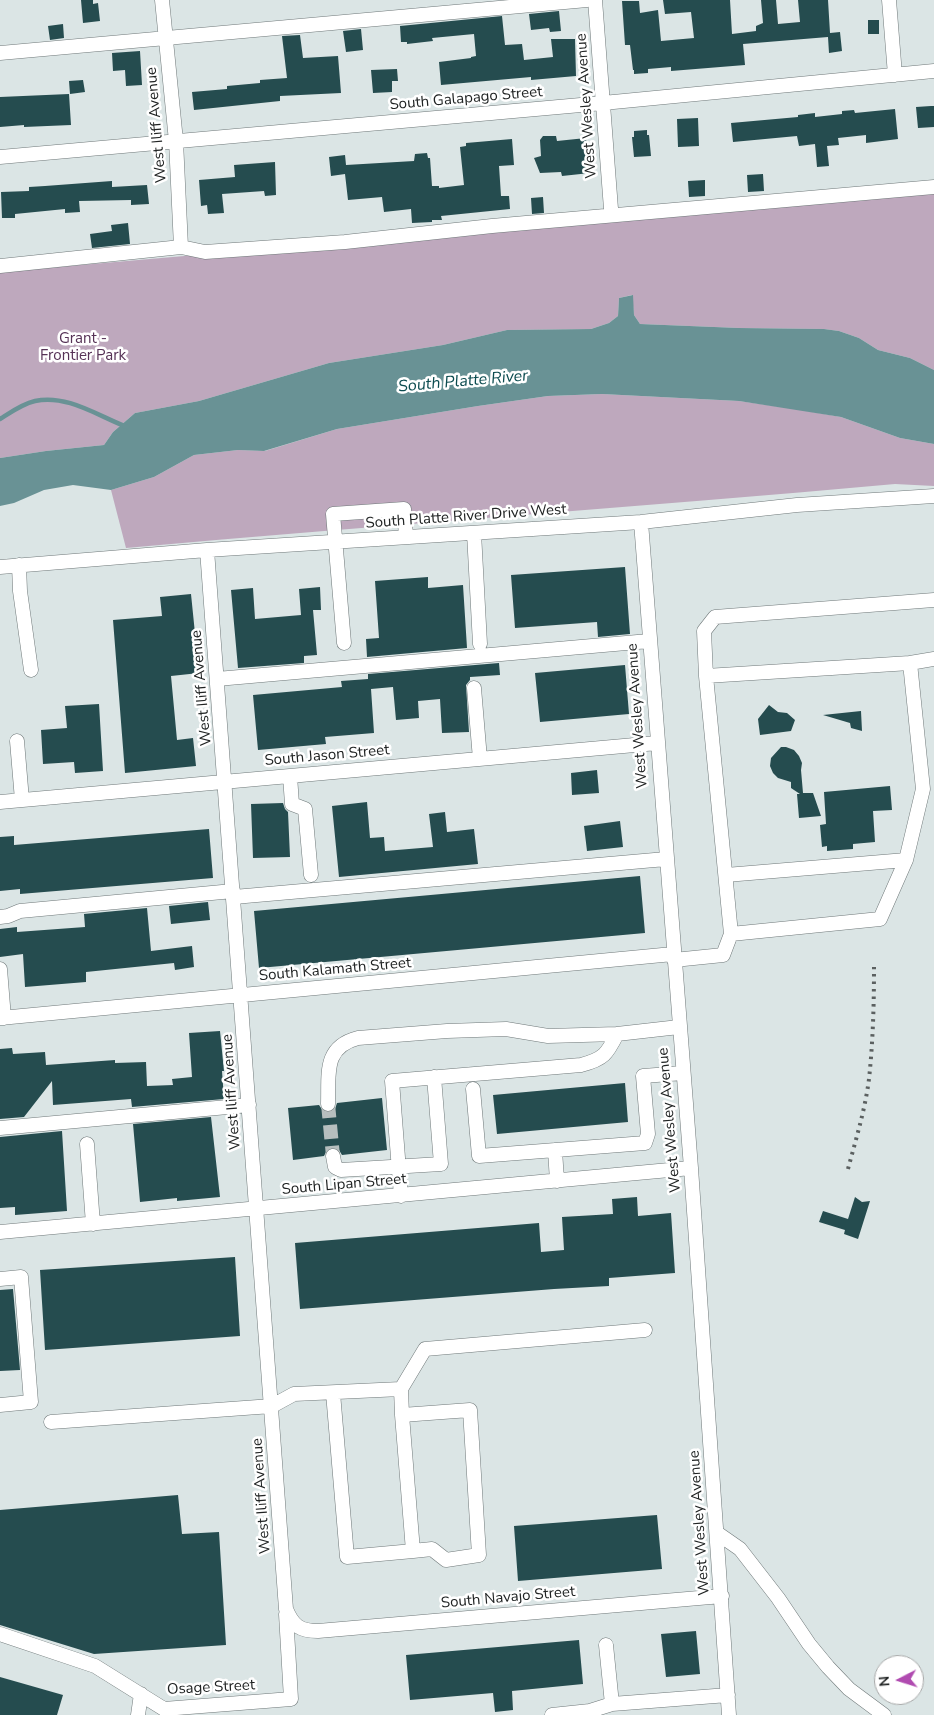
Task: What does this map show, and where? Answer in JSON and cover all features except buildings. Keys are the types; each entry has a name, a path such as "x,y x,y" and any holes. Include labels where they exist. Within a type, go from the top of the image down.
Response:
{"street":[{"name":"West Iliff Avenue","path":"162,0 176,141 181,247"},
{"path":"0,54 587,0"},
{"name":"West Wesley Avenue","path":"595,0 611,209"},
{"path":"889,0 896,75"},
{"name":"South Galapago Street","path":"0,157 603,103 934,71"},
{"path":"0,266 181,247 205,252 345,242 492,226 934,187"},
{"name":"South Platte River Drive West","path":"0,567 207,550 641,522 798,505 934,496"},
{"path":"344,643 333,514 404,509 406,537"},
{"name":"West Wesley Avenue","path":"641,522 656,743 691,1168 729,1715"},
{"path":"474,533 480,644"},
{"name":"West Iliff Avenue","path":"207,550 286,1610"},
{"path":"19,565 20,591 31,670"},
{"path":"910,663 923,789 906,860 880,919 731,934 706,676 704,631 715,618 934,600"},
{"path":"217,679 649,641"},
{"path":"706,676 910,663 934,659"},
{"path":"474,688 480,759"},
{"path":"17,741 22,800"},
{"name":"South Jason Street","path":"0,802 656,743"},
{"path":"290,776 292,804 305,809 311,875"},
{"path":"0,917 20,911 666,859"},
{"path":"726,875 906,860"},
{"name":"South Kalamath Street","path":"2,1018 674,957 723,955 731,934"},
{"path":"0,969 2,1018"},
{"path":"328,1104 331,1059 337,1047 346,1041 358,1038 446,1031 506,1029 548,1036 617,1034 679,1027"},
{"path":"401,1196 392,1081 597,1061 609,1050 617,1034"},
{"path":"473,1089 479,1156 645,1144 648,1134 642,1076 683,1073"},
{"path":"333,1156 335,1167 341,1170 441,1164 434,1077"},
{"path":"0,1128 249,1105"},
{"path":"87,1144 93,1224"},
{"path":"555,1150 557,1181"},
{"name":"South Lipan Street","path":"0,1232 691,1168"},
{"path":"0,1279 21,1277 31,1402 0,1405"},
{"path":"413,1551 401,1389 425,1349 645,1330"},
{"path":"51,1422 272,1406 294,1394 401,1389"},
{"path":"333,1393 347,1557 432,1549 446,1560 479,1556 470,1410 402,1415"},
{"path":"717,1533 740,1549 828,1667 849,1689 884,1715"},
{"name":"South Navajo Street","path":"286,1610 294,1624 306,1631 318,1631 722,1596"},
{"name":"Osage Street","path":"0,1634 95,1666 164,1709 291,1699 286,1610"},
{"path":"606,1646 612,1704"},
{"path":"138,1715 141,1694"},
{"path":"552,1715 590,1711 612,1704 728,1695"}],"green space":[{"name":"Grant - Frontier Park","path":"934,191 934,370 910,358 878,350 859,338 839,331 640,324 634,315 632,295 619,298 618,316 609,323 591,329 507,330 443,345 329,363 199,401 135,413 113,432 104,445 0,458 0,272"},
{"path":"602,394 739,401 841,417 900,438 934,444 934,486 895,484 126,548 111,490 154,477 194,455 238,450 265,451 337,429 548,396"}],"water":[{"name":"South Platte River","path":"633,295 634,315 640,324 824,329 839,331 859,338 878,350 910,358 934,370 934,444 900,438 841,417 739,401 602,394 548,396 337,429 264,451 238,450 194,455 154,477 111,490 73,485 44,490 14,503 0,506 0,458 104,445 113,432 135,413 199,401 329,363 443,345 507,330 591,329 609,323 618,316 619,298"}],"waterway":[{"path":"0,419 26,404 47,400 71,403 127,427"}],"tunnel":[{"path":"328,1104 333,1156"}],"railway":[{"path":"848,1169 863,1113 869,1079 874,967"}]}
